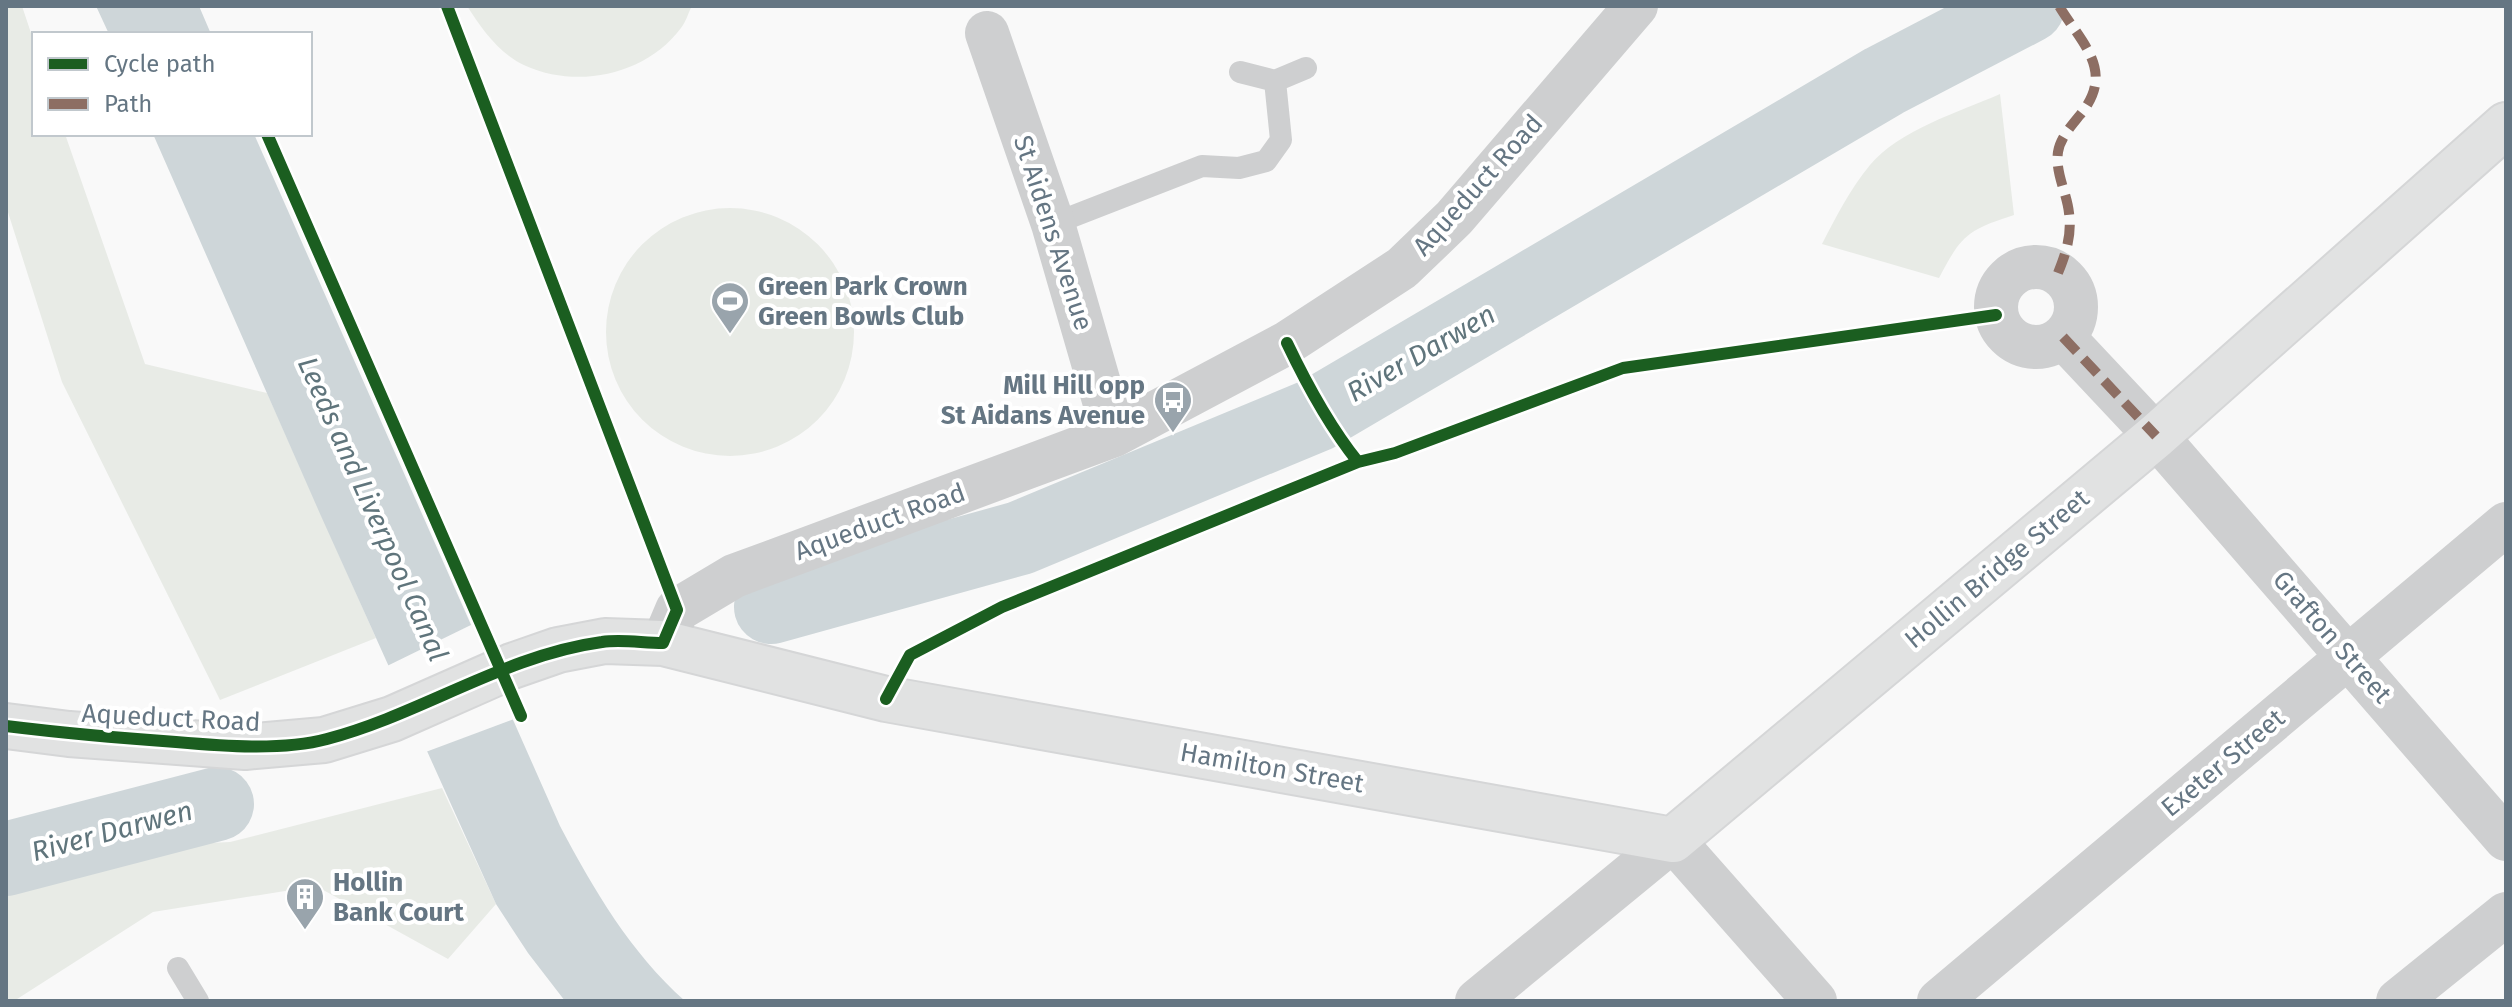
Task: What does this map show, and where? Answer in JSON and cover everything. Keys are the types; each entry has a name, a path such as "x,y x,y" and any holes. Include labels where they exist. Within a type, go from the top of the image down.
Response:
{"main road":[{"name":"Hollin Bridge Street","path":"1673,840 2156,436 2506,125"},
{"name":"Aqueduct Road","path":"6,726 69,734 245,747 324,740 392,719 512,666 558,650 605,641 663,643"},
{"name":"Hamilton Street","path":"663,643 886,699 1673,840"}],"street":[{"name":"Aqueduct Road","path":"663,643 677,610 734,576 1114,435 1287,343 1402,268 1454,218 1636,6"},
{"name":"St Aidens Avenue","path":"987,33 1053,224 1114,435"},
{"name":"Grafton Street","path":"2063,337 2156,436 2506,839"},
{"name":"Exeter Street","path":"1939,1001 2506,524"},
{"name":"Hollin Bridge Street","path":"1477,1001 1673,840"},
{"path":"1673,840 1815,1001"},
{"path":"2398,1001 2506,914"}],"lane":[{"path":"1240,72 1275,81 1306,68"},
{"path":"1053,224 1202,166 1239,168 1266,161 1281,140 1275,81"},
{"path":"178,968 198,1001"}],"shaded area":[{"path":"22,6 32,36 32,136 66,136 145,364 267,393 376,638 220,700 62,382 6,206 6,7"},
{"path":"467,6 692,6 681,28 649,57 610,73 567,76 546,73 516,61 492,40"},
{"path":"2000,94 2014,215 1986,225 1968,236 1954,252 1939,278 1822,244 1856,184 1882,153 1930,123"},
{"name":"Green Park Crown Green Bowls Club","path":"730,208 754,210 778,217 818,244 845,284 852,308 852,356 845,380 818,420 778,447 754,454 730,456 706,454 682,447 642,420 615,380 608,356 606,332 608,308 615,284 642,244 682,217 706,210"},
{"path":"442,788 496,904 448,959 316,886 153,912 14,1001 6,1001 6,886 129,847 230,842"}],"water":[{"path":"96,6 199,6 210,32 108,32"},
{"name":"Leeds and Liverpool Canal","path":"154,136 255,136 560,826 630,941 685,1001 565,1001 528,953 496,904"}],"pier":[{"path":"475,623 517,718 423,753 385,667"}],"waterway":[{"name":"River Darwen","path":"771,607 1020,538 1316,415 1884,81 2028,6"},
{"name":"River Darwen","path":"6,859 217,804"}],"marked path":[{"path":"2058,273 2070,229 2068,205 2058,168 2058,152 2095,85 2092,58 2059,6"},
{"path":"2063,337 2156,436"}],"cycle path":[{"path":"6,726 213,745 309,743 362,728 497,672 566,649 609,641 663,643 677,610 447,6"},
{"path":"268,136 521,716"},
{"path":"1287,343 1319,405 1358,462 1395,453 1623,368 1996,315"},
{"path":"886,699 910,655 1002,607 1358,462"}],"place":[{"name":"Green Park Crown Green Bowls Club","path":"730,335"},
{"name":"Mill Hill opp St Aidans Avenue","path":"1173,434"},
{"name":"Hollin Bank Court","path":"305,931"}]}
